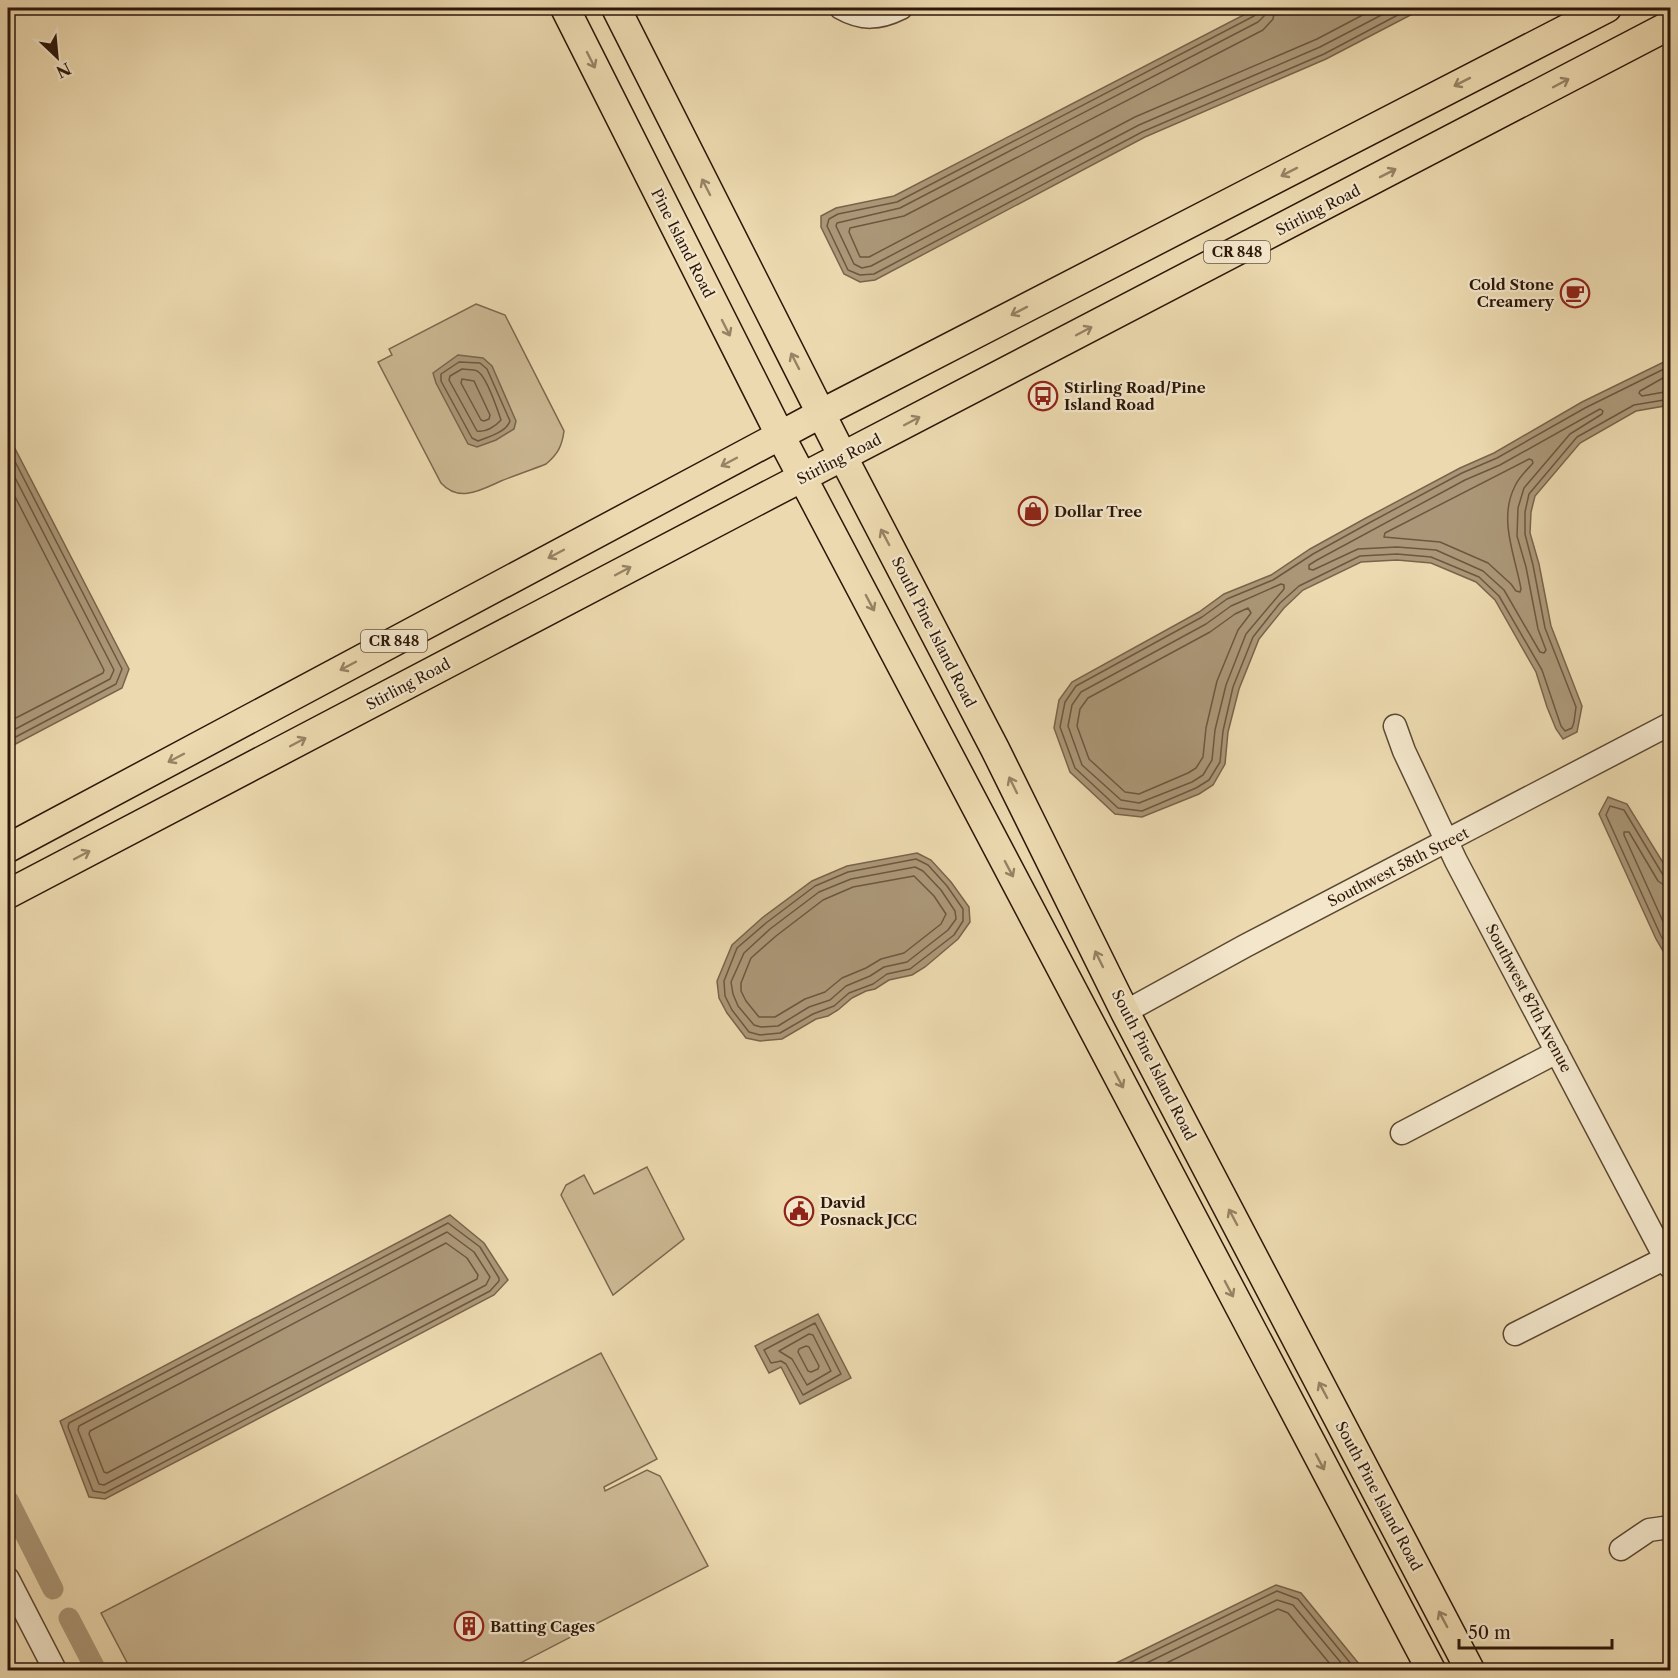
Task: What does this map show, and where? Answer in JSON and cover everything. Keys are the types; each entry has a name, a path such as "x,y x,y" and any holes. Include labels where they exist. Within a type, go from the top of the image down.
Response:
{"main road":[{"name":"Pine Island Road","path":"565,8 780,435 804,477"},
{"path":"616,8 843,457"},
{"name":"CR 848","path":"8,848 780,435 1607,8"},
{"name":"Stirling Road","path":"8,894 1671,26"},
{"path":"1505,60 1530,100"},
{"name":"South Pine Island Road","path":"843,457 989,738 1125,1012 1470,1671"},
{"path":"804,477 1431,1671"},
{"path":"226,731 246,769"}],"street":[{"path":"849,19 876,17 901,8"},
{"name":"Southwest 58th Street","path":"1125,1012 1245,946 1671,724"},
{"name":"Southwest 87th Avenue","path":"1395,726 1404,751 1447,842 1669,1260"},
{"path":"1402,1133 1557,1052"},
{"path":"1515,1334 1669,1260"},
{"path":"1621,1549 1649,1530 1671,1527"},
{"path":"8,1579 55,1671"}],"shaded area":[{"path":"476,304 505,315 564,431 559,449 546,464 478,491 463,494 448,489 441,483 378,362 392,355 389,349"},
{"path":"647,1167 684,1239 613,1295 561,1195 566,1185 584,1175 594,1194"},
{"path":"601,1353 657,1459 604,1487 605,1491 647,1470 660,1476 708,1566 507,1670 131,1670 101,1613"}],"water":[{"path":"1257,8 1424,8 1326,59 1145,137 875,280 860,282 844,274 821,227 821,216 836,208 894,196"},
{"path":"458,355 483,358 492,366 516,421 514,429 496,440 477,447 468,444 433,373"},
{"path":"1670,359 1670,405 1636,411 1580,443 1535,496 1531,512 1530,533 1539,564 1551,626 1582,706 1577,732 1563,739 1556,729 1536,672 1495,600 1476,582 1431,563 1397,560 1361,562 1303,590 1284,608 1259,639 1239,689 1228,732 1225,764 1213,785 1199,794 1142,817 1115,814 1070,772 1054,728 1059,700 1072,682 1199,612 1224,594 1271,575 1310,549 1366,518 1460,468 1494,453 1582,402"},
{"path":"8,435 129,669 122,688 8,748"},
{"path":"1608,797 1627,804 1670,874 1670,963 1656,939 1599,814"},
{"path":"917,853 931,860 969,907 970,922 958,939 912,975 889,980 875,989 866,991 852,998 828,1016 816,1019 782,1039 760,1041 746,1038 719,998 717,981 732,945 762,918 812,881 847,866"},
{"path":"450,1215 484,1243 508,1280 494,1295 105,1499 89,1497 60,1421"},
{"path":"818,1314 851,1378 800,1404 781,1367 769,1373 755,1346"},
{"path":"1276,1585 1301,1593 1364,1670 1102,1670"}],"waterway":[{"path":"8,1500 53,1589"},
{"path":"69,1618 96,1670"}],"place":[{"name":"Cold Stone Creamery","path":"1575,293"},
{"name":"Stirling Road/Pine Island Road","path":"1043,396"},
{"name":"Dollar Tree","path":"1033,511"},
{"name":"David Posnack JCC","path":"799,1211"},
{"name":"Batting Cages","path":"469,1626"}]}
